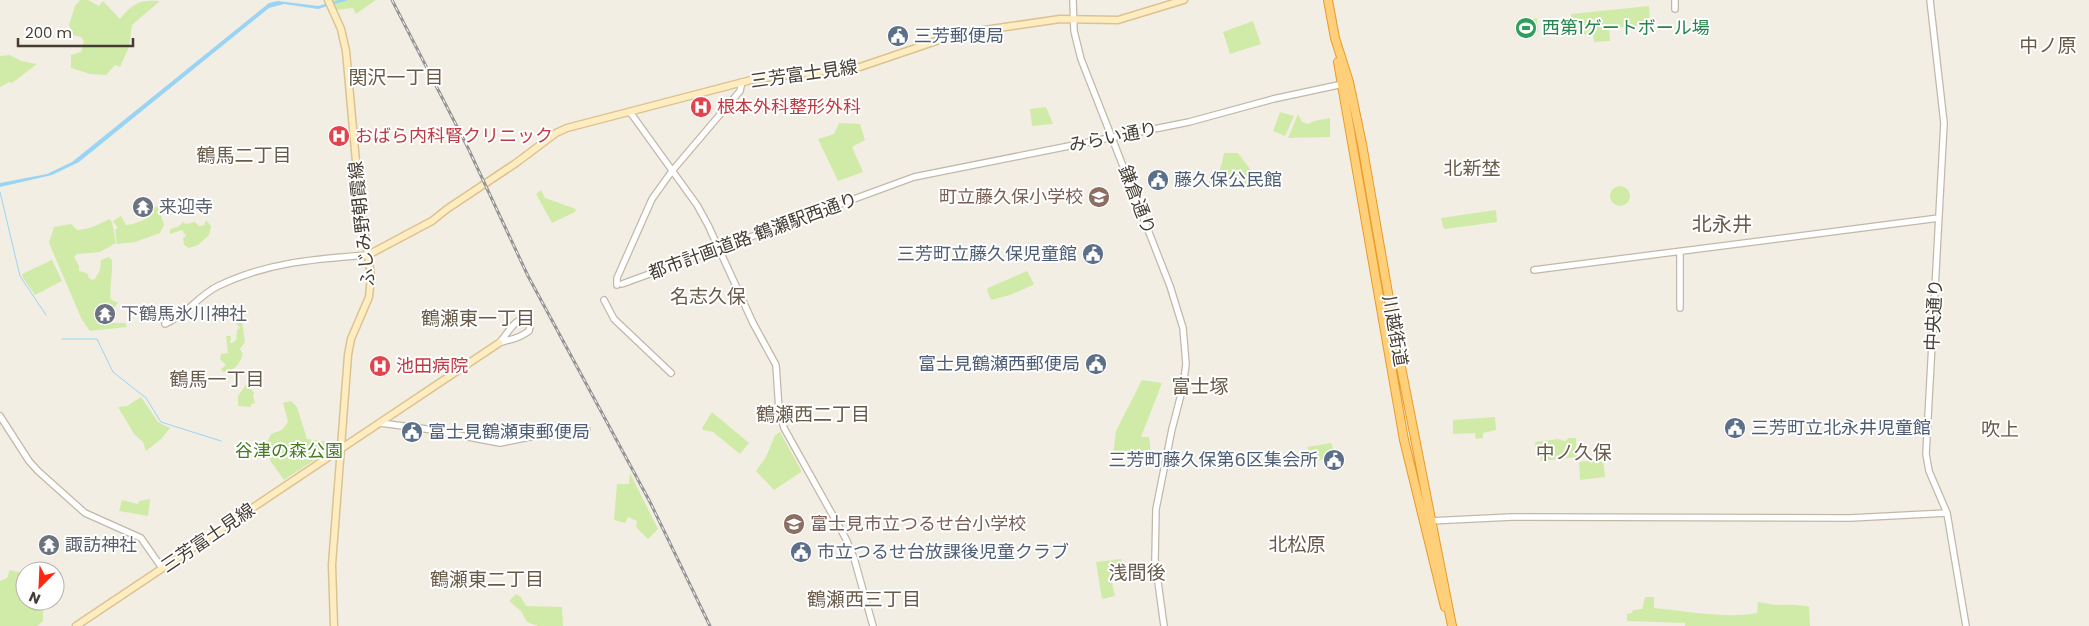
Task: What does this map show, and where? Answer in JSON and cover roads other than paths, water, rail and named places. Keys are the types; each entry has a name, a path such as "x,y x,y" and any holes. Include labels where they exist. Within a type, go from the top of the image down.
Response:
{"highway":[{"name":"川越街道","path":"1328,0 1404,440 1451,626"},
{"name":"川越街道","path":"1335,38 1349,82 1362,144 1400,362 1451,626"}],"main road":[{"name":"三芳富士見線","path":"368,255 432,221 453,204 516,163 556,133 573,127 742,82 773,76 860,67 958,34 1056,19 1118,20 1184,0"},
{"name":"ふじみ野朝霞線","path":"328,1 341,29 346,51 359,195 371,276 366,306 349,345 332,577 334,626"},
{"name":"三芳富士見線","path":"76,626 499,343"}],"street":[{"name":"鎌倉通り","path":"1073,0 1073,19 1081,59 1177,306 1185,343 1184,384 1172,429 1156,509 1155,560 1164,626"},
{"path":"1675,0 1675,9"},
{"name":"中央通り","path":"1930,0 1944,123 1926,454 1929,470 1947,513 1966,626"},
{"path":"672,170 740,91 742,82"},
{"name":"みらい通り","path":"883,188 941,170 1189,122 1273,99 1343,84"},
{"path":"630,112 697,205 753,323 776,365 779,410 784,428 846,539 873,626"},
{"name":"都市計画道路 鶴瀬駅西通り","path":"672,170 644,213 617,278 619,284 883,188"},
{"path":"1534,270 1939,218"},
{"path":"1680,252 1680,308"},
{"path":"165,324 179,318 218,286 270,267 293,261 368,255"},
{"path":"604,300 614,319 671,373"},
{"path":"520,320 526,321 530,327 527,333 516,340 507,340 499,343 509,328 520,320"},
{"path":"0,416 38,472 85,513 141,538 162,568"},
{"path":"380,423 426,429 500,443 549,432 587,430"},
{"path":"1424,520 1512,517 1850,518 1947,513"}],"water":[{"path":"339,0 348,0 318,9 284,4 269,8 79,162 52,175 0,187 0,183 47,174 72,162 269,3 278,1 318,6"}],"waterway":[{"path":"0,192 20,276 46,315"},
{"path":"62,339 97,339 113,372 146,398 161,422 221,441"}],"railway":[{"path":"392,0 468,148 528,276 650,502 710,626"}],"place":[{"name":"西第1ゲートボール場","path":"1526,28"},
{"name":"三芳郵便局","path":"898,36"},
{"name":"根本外科整形外科","path":"701,107"},
{"name":"おばら内科腎クリニック","path":"339,136"},
{"name":"藤久保公民館","path":"1158,180"},
{"name":"町立藤久保小学校","path":"1099,197"},
{"name":"来迎寺","path":"143,207"},
{"name":"三芳町立藤久保児童館","path":"1093,254"},
{"name":"下鶴馬氷川神社","path":"105,314"},
{"name":"富士見鶴瀬西郵便局","path":"1096,364"},
{"name":"池田病院","path":"380,366"},
{"name":"三芳町立北永井児童館","path":"1735,428"},
{"name":"富士見鶴瀬東郵便局","path":"412,432"},
{"name":"三芳町藤久保第6区集会所","path":"1334,460"},
{"name":"富士見市立つるせ台小学校","path":"794,524"},
{"name":"諏訪神社","path":"49,545"},
{"name":"市立つるせ台放課後児童クラブ","path":"801,552"}],"district":[{"name":"中ノ原","path":"2048,45"},
{"name":"関沢一丁目","path":"396,77"},
{"name":"鶴馬二丁目","path":"244,155"},
{"name":"北新埜","path":"1472,168"},
{"name":"北永井","path":"1722,224"},
{"name":"名志久保","path":"708,296"},
{"name":"鶴瀬東一丁目","path":"478,318"},
{"name":"鶴馬一丁目","path":"217,379"},
{"name":"富士塚","path":"1200,386"},
{"name":"鶴瀬西二丁目","path":"813,414"},
{"name":"吹上","path":"2000,429"},
{"name":"中ノ久保","path":"1574,452"},
{"name":"北松原","path":"1297,544"},
{"name":"浅間後","path":"1137,572"},
{"name":"鶴瀬東二丁目","path":"487,579"},
{"name":"鶴瀬西三丁目","path":"864,599"}],"park label":[{"name":"谷津の森公園","path":"289,451"}]}
